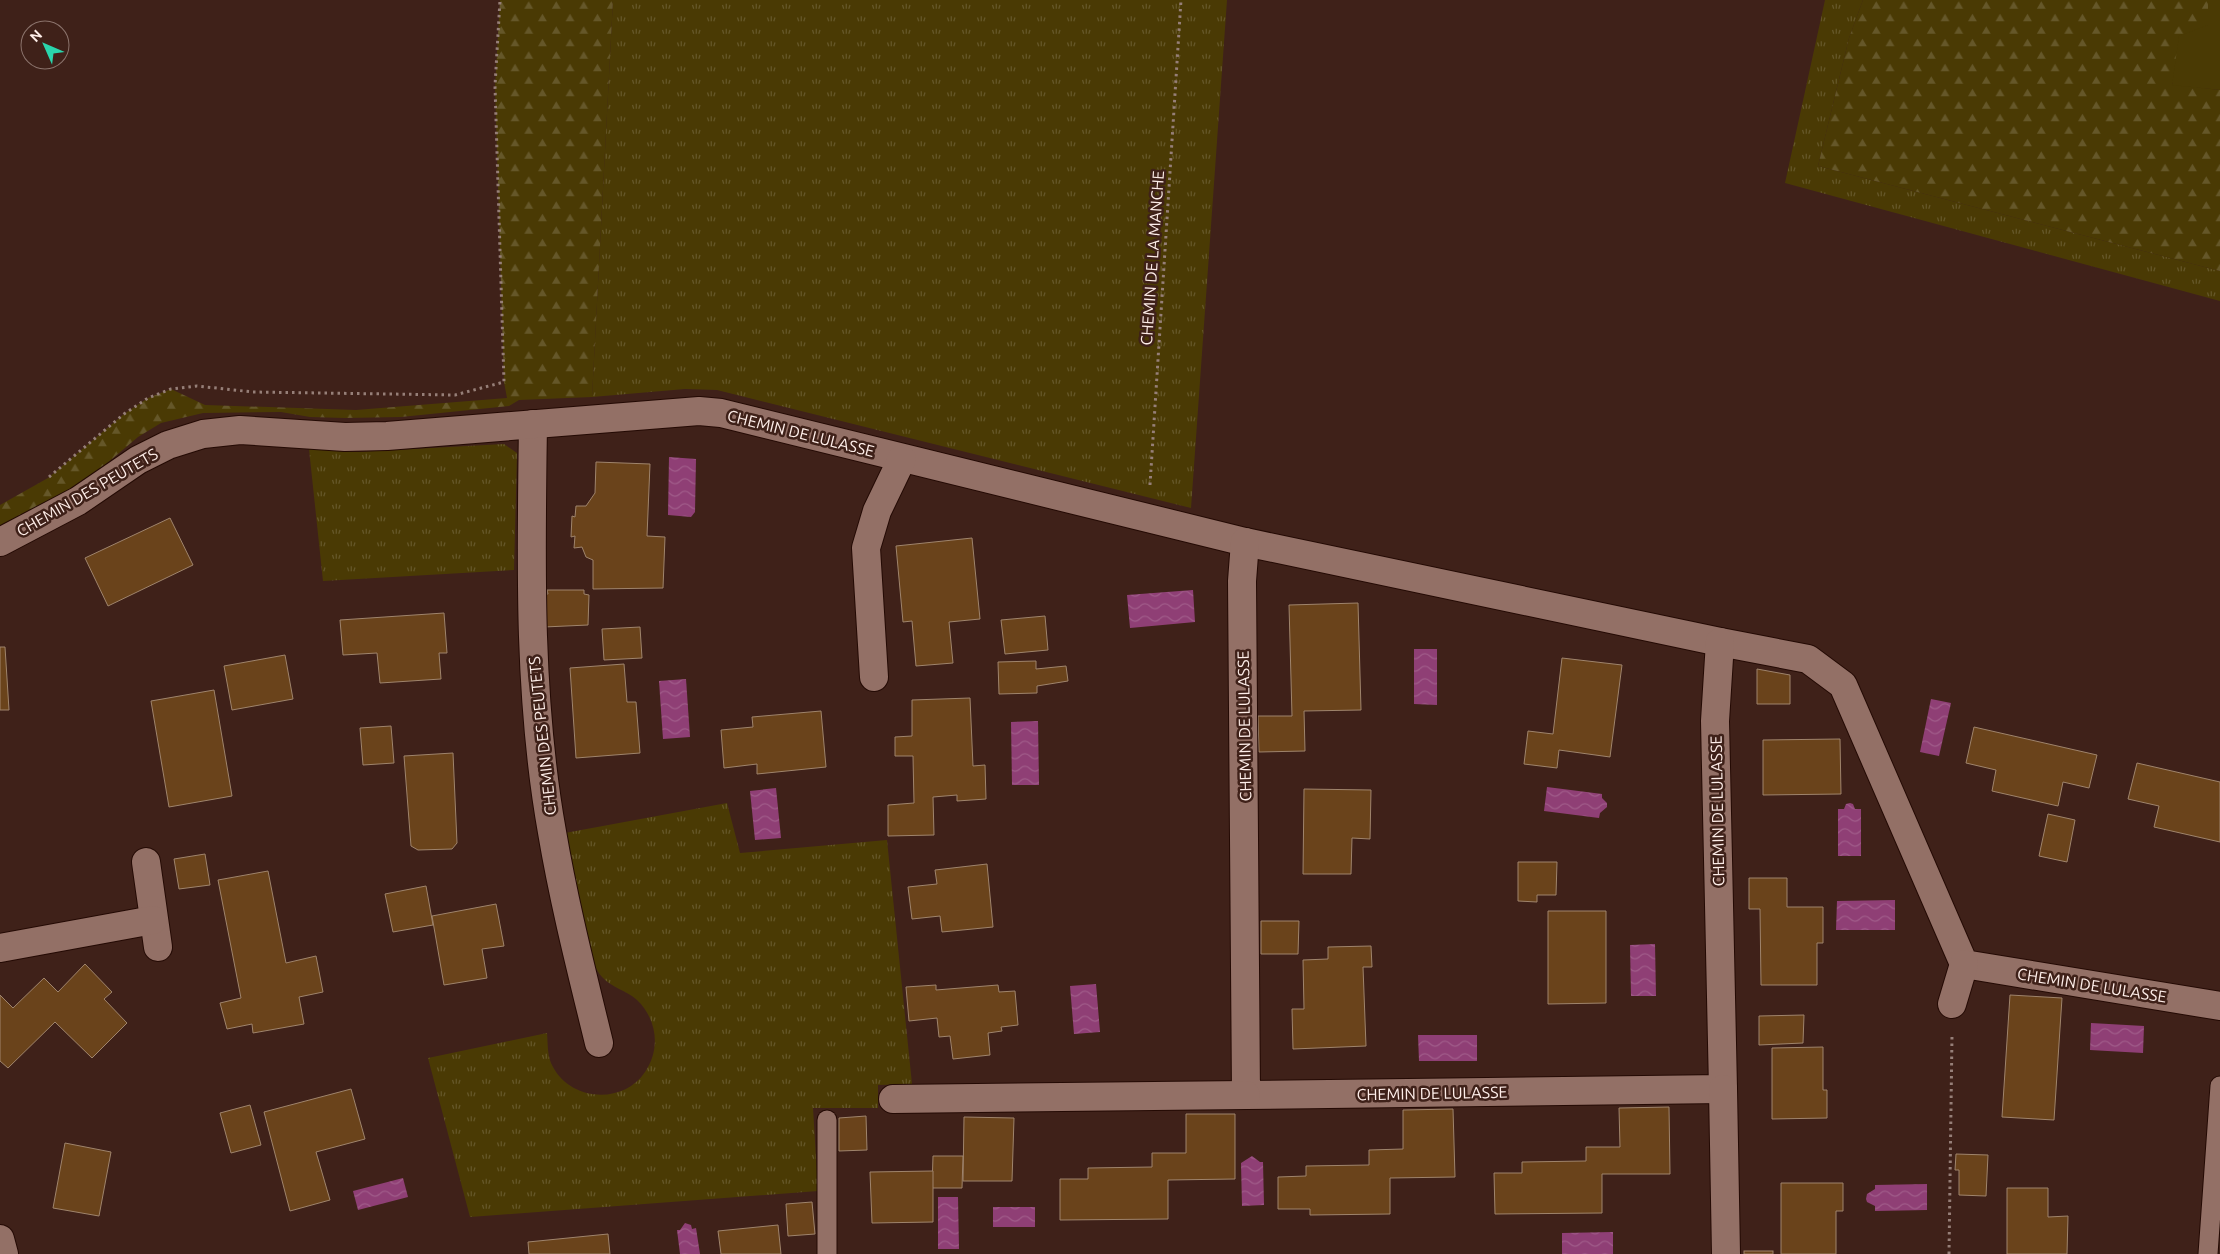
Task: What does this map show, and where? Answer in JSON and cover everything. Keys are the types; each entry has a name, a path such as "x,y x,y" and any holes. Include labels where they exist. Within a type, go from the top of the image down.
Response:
{"street":[{"name":"CHEMIN DE LULASSE","path":"699,411 721,413 1245,542 1808,659 1843,685 1964,964 2220,1006"},
{"name":"CHEMIN DES PEUTETS","path":"0,542 78,500 138,460 168,445 203,434 240,430 345,437 387,436 699,411"},
{"name":"CHEMIN DES PEUTETS","path":"533,424 531,565 534,649 542,759 552,832 598,1043"},
{"path":"874,677 866,548 877,511 902,459"},
{"name":"CHEMIN DE LULASSE","path":"1245,542 1242,581 1246,1095 1723,1089 1715,722 1720,642"},
{"path":"146,862 158,947"},
{"path":"0,948 153,920"},
{"path":"1952,1004 1964,964"},
{"path":"1723,1089 1726,1254"},
{"path":"893,1099 1246,1095"},
{"path":"0,1239 4,1254"}],"lane":[{"path":"2208,1254 2220,1086"},
{"path":"827,1254 828,1120"}],"path":[{"path":"42,482 124,414 148,398 170,389 197,386 253,392 455,396 504,382 495,86 500,0"},
{"name":"CHEMIN DE LA MANCHE","path":"1148,518 1181,0"},
{"path":"1949,1254 1952,1004"}],"green space":[{"path":"500,0 613,0 592,397 519,400 509,406 401,417 310,417 281,412 203,413 161,423 138,437 87,480 0,530 0,505 48,478 124,414 148,398 171,389 205,405 356,410 507,398 504,382 495,87"},
{"path":"613,0 1227,0 1191,508 717,390 685,389 592,397"},
{"path":"1825,0 1863,0 1849,38 1818,166 2220,271 2220,301 1785,183"},
{"path":"1863,0 2208,0 2208,25 2172,84 2220,90 2220,271 1818,166 1849,38"},
{"path":"2208,0 2220,0 2220,90 2172,85 2179,36 2208,25"},
{"path":"504,444 517,453 514,570 323,581 309,449 358,452"},
{"path":"727,803 740,853 887,840 912,1084 878,1085 878,1108 813,1108 818,1191 470,1217 428,1058 547,1033 550,1059 561,1078 572,1087 598,1095 624,1090 635,1083 645,1072 653,1054 655,1044 653,1025 644,1008 633,997 606,981 597,971 593,961 589,950 565,833"}],"water":[{"path":"669,457 696,459 695,512 691,517 668,515"},
{"path":"1193,590 1195,622 1130,628 1127,595"},
{"path":"1414,649 1437,649 1437,705 1414,704"},
{"path":"686,679 690,737 663,739 659,681"},
{"path":"1931,699 1951,703 1939,756 1920,752"},
{"path":"1038,721 1039,785 1012,785 1011,722"},
{"path":"1547,787 1602,794 1607,807 1600,813 1599,818 1544,811"},
{"path":"776,788 781,838 755,840 750,791"},
{"path":"1846,804 1853,804 1855,809 1861,809 1861,856 1838,856 1838,809 1844,809"},
{"path":"1895,900 1895,930 1836,930 1837,901"},
{"path":"1655,944 1656,996 1631,996 1630,945"},
{"path":"1096,984 1100,1032 1074,1034 1070,986"},
{"path":"2091,1023 2144,1026 2143,1053 2090,1050"},
{"path":"1418,1035 1477,1035 1477,1061 1419,1061"},
{"path":"1252,1156 1263,1162 1264,1205 1242,1206 1241,1163"},
{"path":"403,1178 408,1197 358,1210 353,1191"},
{"path":"1927,1184 1927,1210 1875,1211 1875,1206 1867,1202 1866,1199 1867,1194 1875,1189 1875,1185"},
{"path":"938,1197 958,1197 959,1249 938,1249"},
{"path":"993,1207 1035,1207 1035,1227 993,1227"},
{"path":"685,1223 691,1225 692,1229 696,1228 700,1254 680,1254 677,1230 680,1230"},
{"path":"1613,1232 1613,1254 1562,1254 1562,1233"}],"building":[{"path":"596,462 650,464 647,536 665,537 663,588 593,589 593,560 586,557 582,547 574,548 575,536 571,537 572,516 575,517 576,506 586,506 595,493"},
{"path":"170,518 193,565 108,606 85,558"},
{"path":"972,538 980,619 949,622 953,663 916,666 912,621 903,622 896,546"},
{"path":"547,590 584,590 584,594 589,595 588,625 544,627 542,594 548,594"},
{"path":"1358,603 1361,710 1304,711 1305,751 1259,752 1258,716 1292,716 1289,605"},
{"path":"444,613 447,653 439,653 441,679 380,683 377,653 343,655 340,620"},
{"path":"1045,616 1048,650 1005,654 1001,620"},
{"path":"640,627 642,658 604,660 602,629"},
{"path":"0,647 5,647 9,710 0,710"},
{"path":"285,655 293,699 232,710 224,666"},
{"path":"1562,658 1622,665 1610,757 1559,750 1557,768 1524,764 1528,731 1553,734"},
{"path":"1036,661 1036,669 1066,666 1068,681 1037,686 1037,693 999,694 998,662"},
{"path":"624,664 627,702 636,702 640,753 576,758 570,668"},
{"path":"1757,669 1790,675 1790,704 1757,704"},
{"path":"214,690 232,796 169,807 151,701"},
{"path":"970,698 973,766 985,765 986,799 957,801 957,795 933,797 934,835 888,836 888,805 914,803 913,756 895,756 895,737 912,736 912,700"},
{"path":"821,711 826,767 757,774 757,764 724,768 721,730 753,727 752,717"},
{"path":"391,726 394,763 363,765 360,728"},
{"path":"1974,727 2097,755 2089,788 2063,782 2058,806 1992,791 1996,770 1966,763"},
{"path":"1840,739 1841,794 1763,795 1763,740"},
{"path":"453,753 457,843 452,849 418,850 411,846 404,756"},
{"path":"2137,763 2220,782 2220,842 2154,827 2159,806 2128,799"},
{"path":"1304,789 1371,790 1370,839 1352,838 1351,874 1303,874"},
{"path":"2048,814 2075,820 2067,862 2039,856"},
{"path":"205,854 210,885 179,889 174,859"},
{"path":"1518,862 1557,862 1556,895 1537,895 1537,902 1518,901"},
{"path":"987,864 993,927 942,932 940,916 912,919 908,887 937,884 935,870"},
{"path":"268,871 286,963 316,956 323,992 299,997 304,1024 253,1033 252,1024 227,1029 220,1003 241,998 218,880"},
{"path":"1749,878 1787,878 1787,907 1823,907 1823,943 1817,943 1817,985 1761,985 1760,909 1749,909"},
{"path":"426,886 433,925 393,932 385,894"},
{"path":"496,904 504,946 482,949 487,978 444,985 432,916"},
{"path":"1548,911 1606,911 1606,1003 1548,1004"},
{"path":"1261,921 1299,921 1298,954 1261,954"},
{"path":"1371,946 1372,967 1363,967 1366,1046 1293,1049 1292,1009 1304,1009 1303,960 1328,959 1328,947"},
{"path":"85,964 112,992 104,999 127,1023 92,1058 55,1022 8,1068 0,1061 0,995 13,1008 44,978 58,992"},
{"path":"936,985 936,990 998,985 999,992 1015,991 1018,1025 1001,1027 1002,1031 988,1033 990,1055 953,1059 950,1036 939,1037 937,1018 909,1021 906,987"},
{"path":"2010,995 2062,998 2054,1120 2002,1117"},
{"path":"1804,1015 1803,1043 1759,1045 1759,1016"},
{"path":"1823,1047 1823,1090 1827,1090 1827,1118 1772,1119 1772,1048"},
{"path":"351,1089 365,1139 316,1152 330,1200 290,1211 264,1112"},
{"path":"250,1105 261,1145 231,1153 220,1113"},
{"path":"1669,1107 1670,1174 1602,1174 1602,1213 1495,1214 1494,1173 1522,1173 1522,1162 1586,1161 1586,1147 1620,1147 1619,1108"},
{"path":"1453,1109 1455,1177 1390,1178 1390,1214 1310,1215 1310,1209 1278,1209 1278,1177 1306,1176 1306,1166 1369,1165 1369,1150 1403,1149 1403,1110"},
{"path":"1186,1114 1235,1114 1235,1179 1168,1180 1168,1219 1060,1220 1060,1179 1088,1179 1088,1168 1152,1167 1152,1153 1186,1153"},
{"path":"866,1116 867,1150 839,1151 839,1118"},
{"path":"964,1117 1014,1118 1012,1181 963,1181"},
{"path":"65,1143 111,1152 99,1216 53,1208"},
{"path":"1956,1154 1988,1155 1986,1196 1959,1195 1959,1170 1955,1170"},
{"path":"933,1156 963,1156 962,1188 932,1188"},
{"path":"933,1171 933,1222 872,1223 870,1172"},
{"path":"1781,1183 1843,1183 1843,1211 1836,1211 1836,1254 1781,1254"},
{"path":"2007,1188 2048,1188 2048,1217 2068,1216 2067,1254 2007,1254"},
{"path":"812,1202 815,1234 788,1236 786,1204"},
{"path":"778,1225 781,1254 721,1254 718,1231"},
{"path":"608,1234 610,1254 529,1254 528,1242"},
{"path":"1744,1251 1773,1251 1773,1254 1744,1254"}]}
